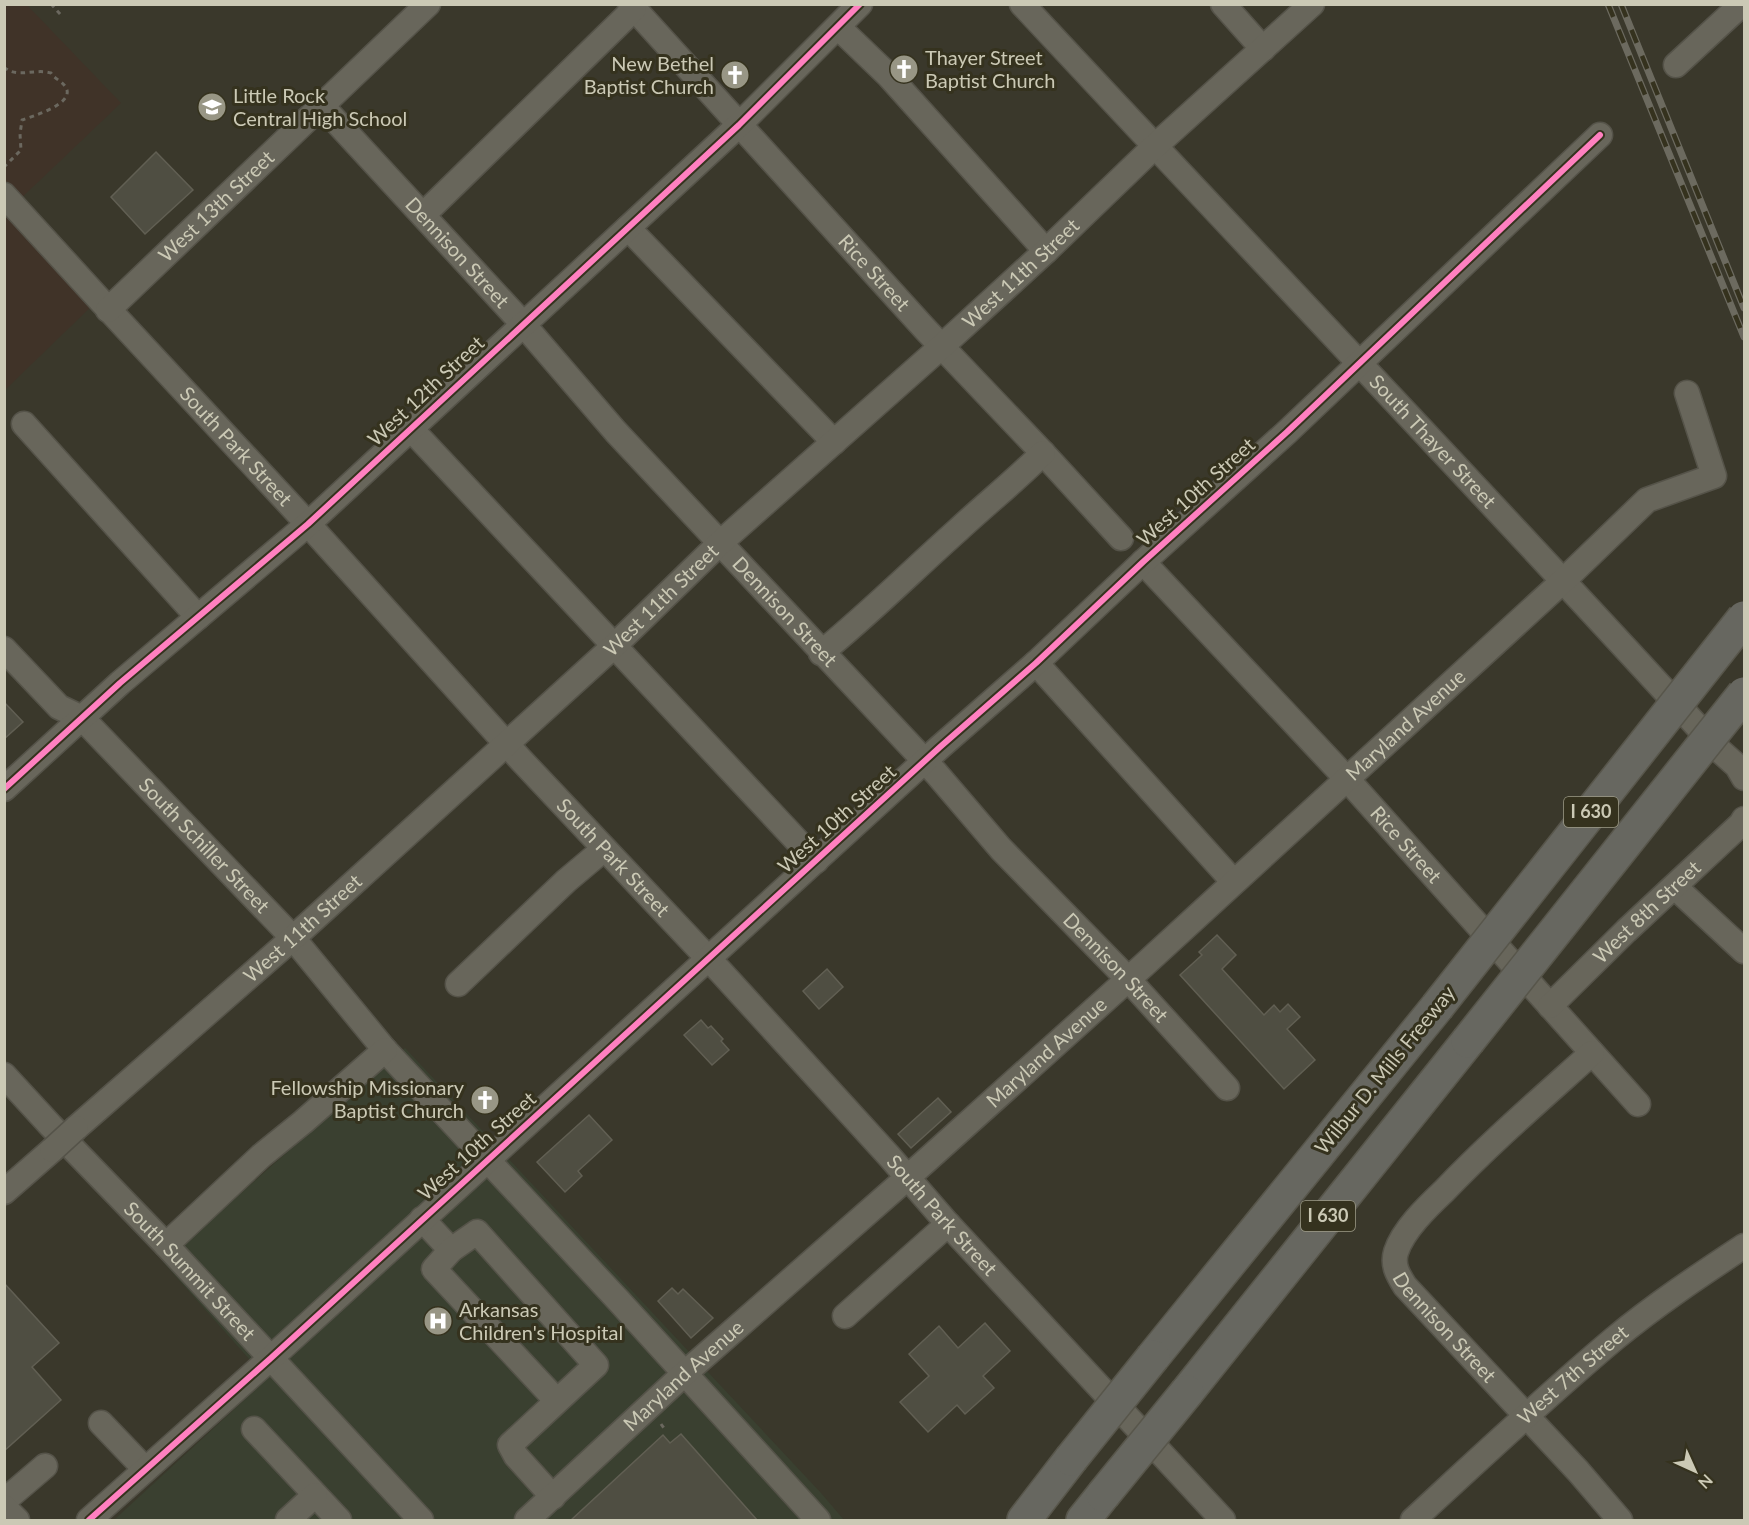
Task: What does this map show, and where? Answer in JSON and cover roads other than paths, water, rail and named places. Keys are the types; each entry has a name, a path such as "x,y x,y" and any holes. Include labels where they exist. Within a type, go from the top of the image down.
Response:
{"highway":[{"name":"Wilbur D. Mills Freeway","path":"1024,1521 1071,1459 1437,1006 1744,618"},
{"name":"I 630","path":"1083,1521 1744,694"}],"street":[{"name":"West 13th Street","path":"108,310 428,4"},
{"name":"West 12th Street","path":"4,789 120,683 308,524 739,125 860,4"},
{"name":"South Thayer Street","path":"1022,4 1154,147 1564,580 1719,750 1737,766 1744,778"},
{"path":"1223,4 1263,49"},
{"name":"West 11th Street","path":"4,1192 292,938 507,744 614,646 720,543 941,347 1046,251 1154,147 1312,4"},
{"path":"423,216 632,7"},
{"name":"Rice Street","path":"632,7 941,347 1121,538"},
{"path":"1676,65 1741,10"},
{"path":"838,27 888,75 1046,251"},
{"name":"Dennison Street","path":"321,105 523,324 616,432 1227,1088"},
{"name":"West 10th Street","path":"89,1521 271,1358 924,761 1036,663 1143,562 1287,432 1600,135"},
{"name":"South Park Street","path":"4,195 308,524 507,744 737,990 948,1224 1222,1521"},
{"path":"628,228 834,442"},
{"name":"Maryland Avenue","path":"527,1521 684,1374 907,1178 1347,779 1564,580 1647,500 1714,476 1687,393"},
{"path":"24,424 198,617"},
{"path":"410,428 816,861"},
{"path":"821,653 1043,453"},
{"name":"Rice Street","path":"1143,562 1347,779 1638,1104"},
{"name":"South Schiller Street","path":"4,649 58,707 82,718 292,938 385,1050 818,1521"},
{"path":"1036,663 1233,881"},
{"name":"West 8th Street","path":"1550,1005 1744,819"},
{"path":"458,984 604,849"},
{"path":"1675,887 1744,951"},
{"path":"166,1245 261,1156 385,1050"},
{"name":"Dennison Street","path":"1592,1053 1465,1169 1415,1222 1396,1252 1394,1264 1405,1286 1578,1471 1620,1521"},
{"name":"South Summit Street","path":"4,1075 166,1245 421,1521"},
{"path":"422,1219 451,1250"},
{"path":"845,1316 948,1224"},
{"path":"553,1497 516,1456 510,1445 596,1365 477,1232 451,1250 434,1269 556,1401"},
{"name":"West 7th Street","path":"1413,1521 1616,1338 1744,1246"},
{"path":"101,1423 145,1469"},
{"path":"254,1429 339,1521"},
{"path":"4,1501 45,1466"},
{"path":"288,1521 315,1495"},
{"path":"4,1507 17,1521"}],"railway":[{"path":"1608,4 1744,337"},
{"path":"1621,4 1744,308"}],"place":[{"name":"Thayer Street Baptist Church","path":"904,69"},
{"name":"New Bethel Baptist Church","path":"735,75"},
{"name":"Little Rock Central High School","path":"212,107"},
{"name":"Fellowship Missionary Baptist Church","path":"485,1100"},
{"name":"Arkansas Children's Hospital","path":"438,1321"}]}
